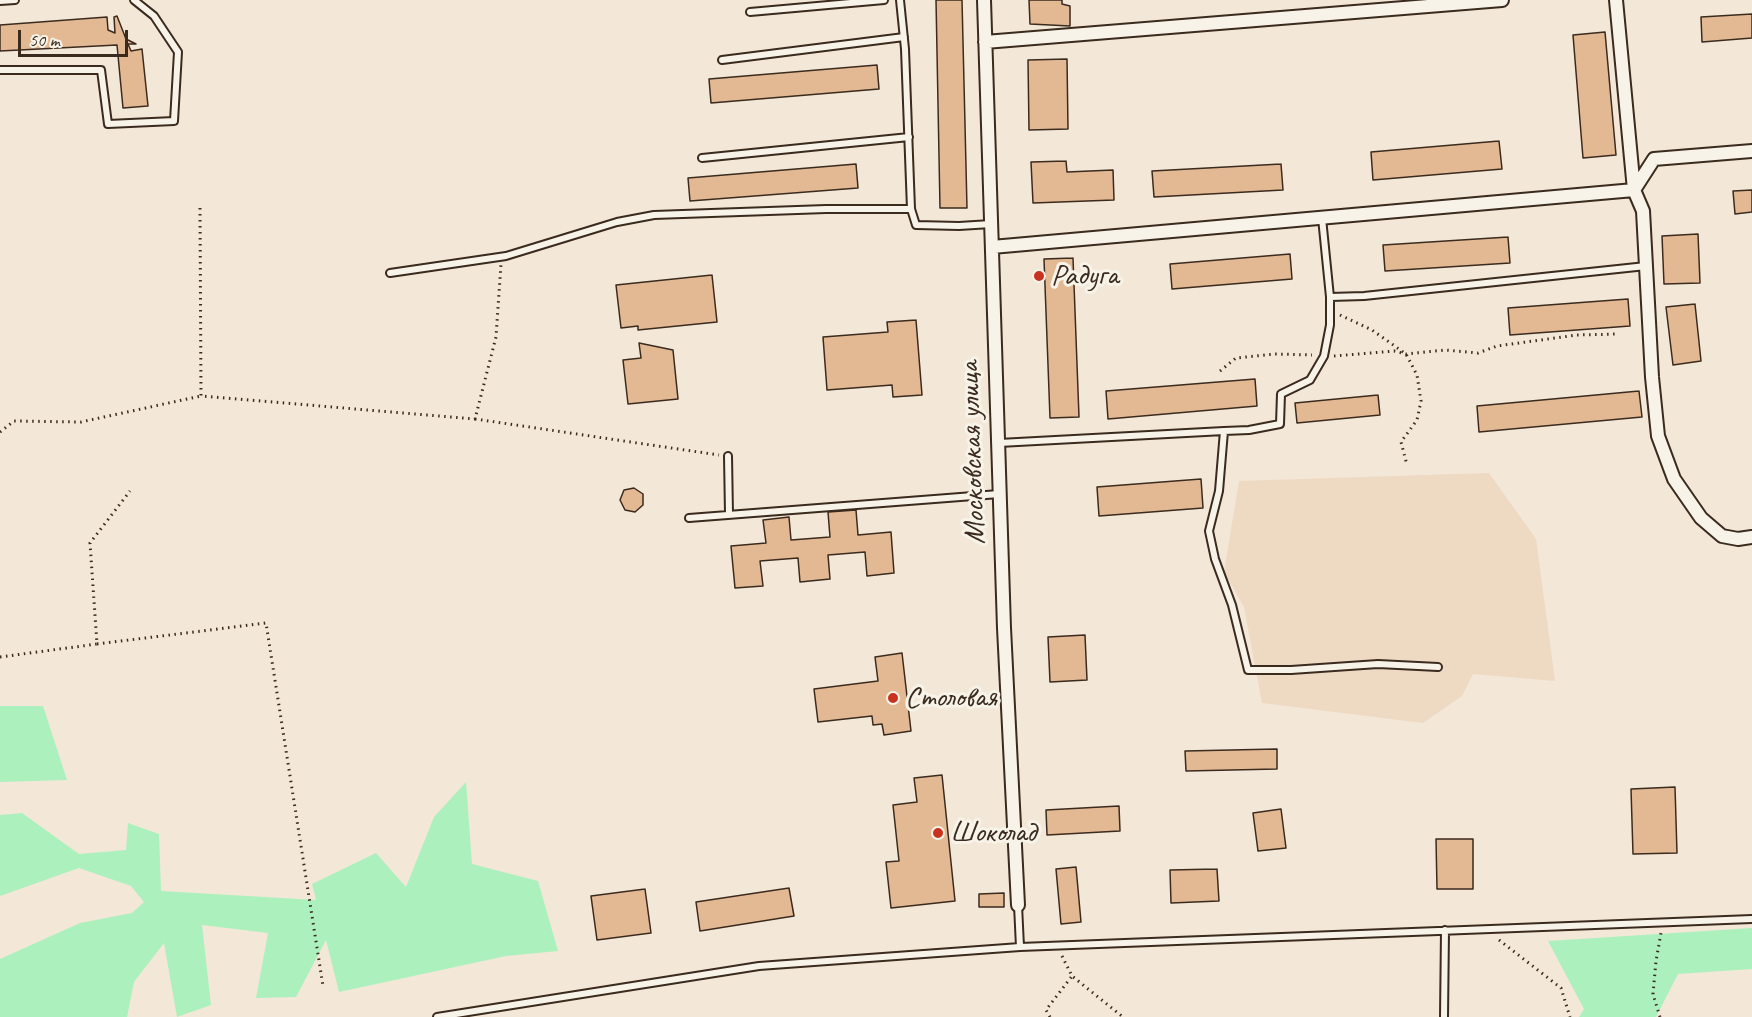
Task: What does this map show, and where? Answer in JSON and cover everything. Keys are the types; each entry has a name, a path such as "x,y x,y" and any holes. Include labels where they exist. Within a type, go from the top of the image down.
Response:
{"street":[{"name":"Московская улица","path":"984,0 1004,628 1018,905"},
{"path":"985,42 1502,0"},
{"path":"1616,0 1634,190 1643,211 1652,377 1658,436 1674,479 1701,518 1722,536 1738,540 1752,537"},
{"path":"1634,190 1654,159 1752,151"},
{"path":"992,247 1634,190"}],"lane":[{"path":"0,1 15,0"},
{"path":"0,70 101,70 108,124 174,121 178,52 154,16 134,0"},
{"path":"750,12 884,0"},
{"path":"900,0 904,37 911,209 916,225 991,224"},
{"path":"722,60 904,37"},
{"path":"702,158 909,138"},
{"path":"390,273 502,257 617,222 654,215 826,209 911,209"},
{"path":"999,443 1249,430 1280,424 1281,394 1310,380 1324,356 1330,325 1330,297 1322,218"},
{"path":"1330,297 1364,296 1646,266"},
{"path":"1224,431 1219,491 1209,531 1215,559 1233,605 1248,670 1291,670 1378,664 1438,667"},
{"path":"728,456 729,514"},
{"path":"689,518 1000,494"},
{"path":"1018,905 1020,947"},
{"path":"437,1017 759,966 1056,945 1752,919"},
{"path":"1444,930 1444,1017"}],"path":[{"path":"200,208 201,396"},
{"path":"475,419 496,337 502,257"},
{"path":"1330,312 1372,330 1406,354 1417,375 1422,401 1417,420 1401,442 1407,465"},
{"path":"1220,370 1236,358 1302,353 1324,356 1394,351 1406,354 1445,350 1478,353 1497,346 1566,337 1618,334"},
{"path":"0,432 14,421 81,422 201,396 475,419 728,456"},
{"path":"97,644 90,543 130,491"},
{"path":"0,657 266,623 323,986"},
{"path":"1660,1017 1653,994 1663,922"},
{"path":"1484,928 1561,988 1570,1017"},
{"path":"1056,945 1072,976 1124,1017"},
{"path":"1050,1017 1046,1010 1072,976"}],"shaded area":[{"path":"1489,473 1536,539 1555,681 1473,674 1462,696 1423,723 1262,703 1244,607 1224,572 1239,481"}],"green space":[{"path":"0,706 43,706 67,780 0,782"},
{"path":"466,782 472,864 538,881 558,951 506,956 339,992 326,940 296,997 256,998 268,933 202,925 211,1005 177,1017 164,943 134,982 127,1017 0,1017 0,959 80,923 132,913 144,902 131,886 79,868 0,896 0,815 22,813 79,854 126,850 128,823 159,834 161,891 316,900 312,884 376,853 406,887 434,817"},
{"path":"1752,928 1752,969 1678,974 1656,1017 1579,1017 1584,1009 1548,941"}],"building":[{"path":"936,0 962,0 967,208 940,208"},
{"path":"1029,0 1062,0 1062,4 1070,6 1070,26 1030,24"},
{"path":"1752,14 1752,38 1702,42 1701,17"},
{"path":"117,16 126,39 136,44 128,44 131,51 142,49 148,106 123,108 117,45 0,51 0,25 107,17 108,30 115,33 114,17"},
{"path":"1605,32 1616,155 1583,158 1573,35"},
{"path":"1067,59 1068,129 1029,130 1028,60"},
{"path":"877,65 879,89 711,103 709,79"},
{"path":"1499,141 1502,169 1373,180 1371,152"},
{"path":"1066,161 1067,172 1113,170 1114,200 1033,203 1031,162"},
{"path":"856,164 858,188 690,201 688,178"},
{"path":"1281,164 1283,190 1154,197 1152,171"},
{"path":"1752,190 1752,212 1735,214 1733,191"},
{"path":"1698,234 1700,283 1664,284 1662,236"},
{"path":"1508,237 1510,263 1385,271 1383,245"},
{"path":"1290,254 1292,279 1172,289 1170,264"},
{"path":"1073,258 1079,417 1050,418 1044,259"},
{"path":"712,275 717,322 638,330 638,326 621,328 616,285"},
{"path":"1628,299 1630,326 1510,335 1508,308"},
{"path":"1695,304 1701,361 1673,365 1666,307"},
{"path":"916,320 922,395 893,397 892,385 827,390 823,337 888,332 887,322"},
{"path":"639,343 673,350 678,399 628,404 623,360 641,358"},
{"path":"1255,379 1257,406 1108,419 1106,391"},
{"path":"1639,391 1642,417 1479,432 1477,406"},
{"path":"1378,395 1380,415 1297,423 1295,403"},
{"path":"1201,479 1203,508 1099,516 1097,487"},
{"path":"634,488 643,494 643,505 635,512 625,510 620,500 624,490"},
{"path":"856,510 858,535 891,532 894,573 867,576 865,552 828,555 830,579 800,582 798,558 760,561 763,586 735,588 731,546 766,543 763,520 789,517 791,540 830,537 828,512"},
{"path":"1085,635 1087,680 1050,682 1048,637"},
{"path":"902,653 911,731 884,735 882,724 873,725 872,716 818,722 814,689 878,681 875,657"},
{"path":"1277,749 1277,769 1186,771 1185,751"},
{"path":"942,775 955,901 891,908 886,862 899,861 893,805 917,802 914,778"},
{"path":"1675,787 1677,853 1633,854 1631,789"},
{"path":"1119,806 1120,831 1047,835 1046,810"},
{"path":"1281,809 1286,848 1258,851 1253,813"},
{"path":"1436,839 1473,839 1473,889 1437,889"},
{"path":"1076,867 1081,922 1061,924 1056,869"},
{"path":"1217,869 1219,901 1171,903 1170,870"},
{"path":"789,888 794,916 700,931 696,902"},
{"path":"645,889 651,933 597,940 591,896"},
{"path":"1004,893 1004,907 979,907 979,894"}],"place":[{"name":"Радуга","path":"1039,276"},
{"name":"Столовая","path":"893,698"},
{"name":"Шоколад","path":"938,833"}]}
